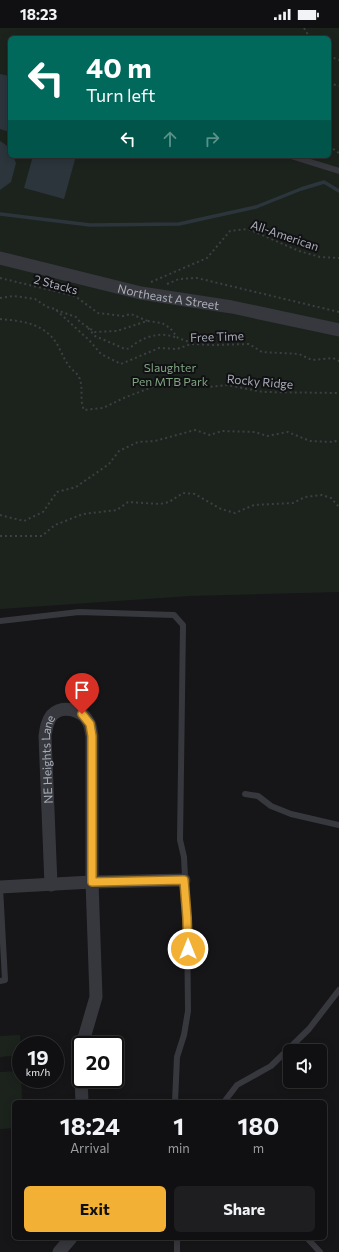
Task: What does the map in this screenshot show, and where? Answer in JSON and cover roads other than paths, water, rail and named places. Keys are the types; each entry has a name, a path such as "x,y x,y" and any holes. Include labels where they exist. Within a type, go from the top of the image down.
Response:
{"street":[{"name":"Northeast A Street","path":"0,258 141,293 232,307 339,330"},
{"name":"NE Heights Lane","path":"52,885 45,736 46,725 52,716 59,710 67,709 82,714 90,724 92,736 92,882 96,997 85,1036"},
{"path":"0,887 92,882 184,880"},
{"path":"81,1088 82,1100"},
{"path":"60,1252 69,1240"}],"lane":[{"path":"297,158 339,171"},
{"path":"0,621 79,612 174,615 183,625 180,840 184,857 187,918 188,1011 184,1035 177,1057 176,1100"},
{"path":"245,794 258,796 271,806 290,814 339,825"},
{"path":"0,887 5,980 0,981"},
{"path":"226,1100 237,1085 271,1066 293,1045 309,1029 339,990"},
{"path":"177,1252 178,1240"},
{"path":"309,1240 320,1252"}],"waterway":[{"path":"0,214 90,225 179,224 256,207 301,189 324,182 339,191"}],"park label":[{"name":"Slaughter Pen MTB Park","path":"170,374"}]}
